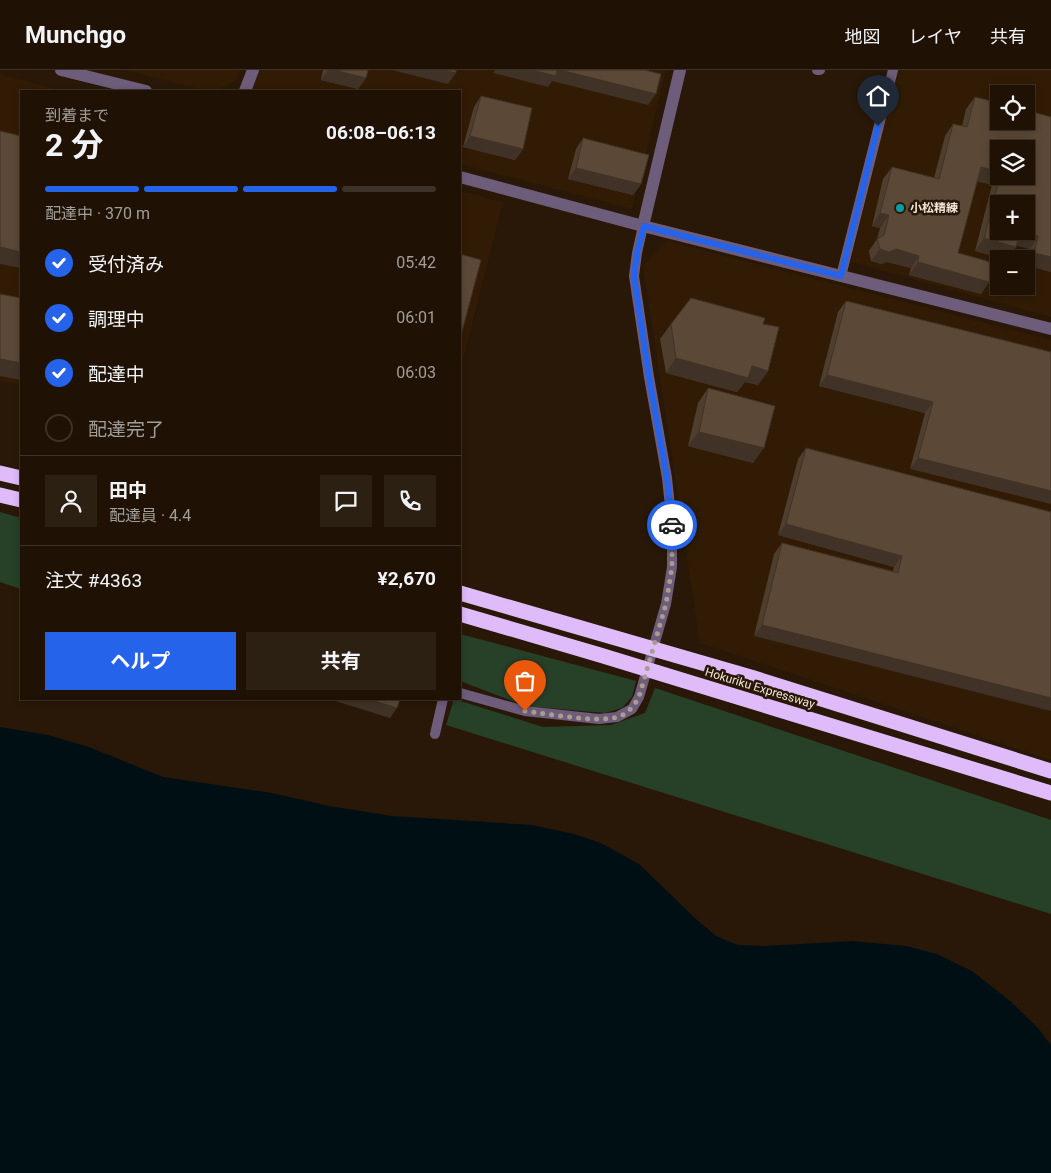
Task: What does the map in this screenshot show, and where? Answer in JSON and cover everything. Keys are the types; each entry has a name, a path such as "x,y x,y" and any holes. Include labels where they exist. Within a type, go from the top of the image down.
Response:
{"highway":[{"path":"0,473 20,478"},
{"path":"0,495 20,500"},
{"name":"Hokuriku Expressway","path":"461,593 763,681 1051,771"},
{"name":"Hokuriku Expressway","path":"461,614 600,655 1051,794"}],"street":[{"path":"61,70 142,90"},
{"path":"245,90 253,70"},
{"path":"461,693 525,711 599,719 617,718 632,708 639,697 666,604 672,567 672,525 667,478 634,276 637,253 680,70"},
{"path":"841,276 892,70"},
{"path":"461,177 644,226 1051,329"},
{"path":"435,734 443,700"}],"shaded area":[{"path":"125,70 240,70 236,80 226,87 204,90"},
{"path":"260,70 666,70 632,209 461,164 461,90 254,90 253,87"},
{"path":"897,70 1051,70 1051,317 851,262"},
{"path":"0,74 58,90 20,90 20,385 0,381"},
{"path":"461,191 503,202 461,367"},
{"path":"667,241 1051,340 1051,760 700,643 643,266"},
{"path":"0,727 48,735 89,747 163,777 272,793 329,806 392,816 532,825 574,834 601,843 639,864 716,936 738,945 765,946 852,941 906,946 937,954 972,971 1010,1001 1037,1027 1051,1045 1051,1173 0,1173"}],"green space":[{"path":"0,512 20,518 20,589 0,582"},
{"path":"461,634 636,681 632,697 622,708 605,713 526,706 461,681"},
{"path":"655,688 1051,820 1051,914 446,725 454,700 543,727 611,725 645,713"}],"building":[{"path":"334,70 368,70 366,78"},
{"path":"444,70 456,70 456,73"},
{"path":"532,70 557,70 556,76"},
{"path":"560,70 645,70 661,74 656,94"},
{"path":"481,96 532,108 523,149 470,136"},
{"path":"975,97 990,101 990,130 1035,130 1035,113 1051,117 1051,257 1035,253 1038,236 1035,235 1035,195 995,195 998,185 1035,185 1035,140 990,140 990,170 981,167 958,253 990,262 989,282 918,262 919,256 896,249 889,252 880,249 877,239 884,235 889,215 880,213 892,167 939,179 953,124 967,127"},
{"path":"0,131 20,136 20,252 0,247"},
{"path":"583,138 649,155 641,184 576,168"},
{"path":"990,215 990,240 984,238"},
{"path":"991,240 1018,240 1016,247"},
{"path":"461,254 481,260 461,335"},
{"path":"0,294 20,298 20,363 0,359"},
{"path":"691,298 765,318 763,324 779,327 768,371 752,366 748,378 676,358 671,324"},
{"path":"846,301 1051,352 1051,491 918,458 933,402 827,375"},
{"path":"708,388 775,406 764,448 699,432"},
{"path":"806,448 1051,512 1051,698 762,625 782,543 898,573 902,556 786,524"},
{"path":"371,700 400,700 397,708"}],"way so far":[{"path":"525,711 599,719 617,718 632,708 639,697 666,604 672,567 672,525"}],"place":[{"name":"小松精練","path":"900,208"}],"route":[{"path":"672,525 667,478 641,329 634,276 637,253 644,226 841,276 878,126"}]}
